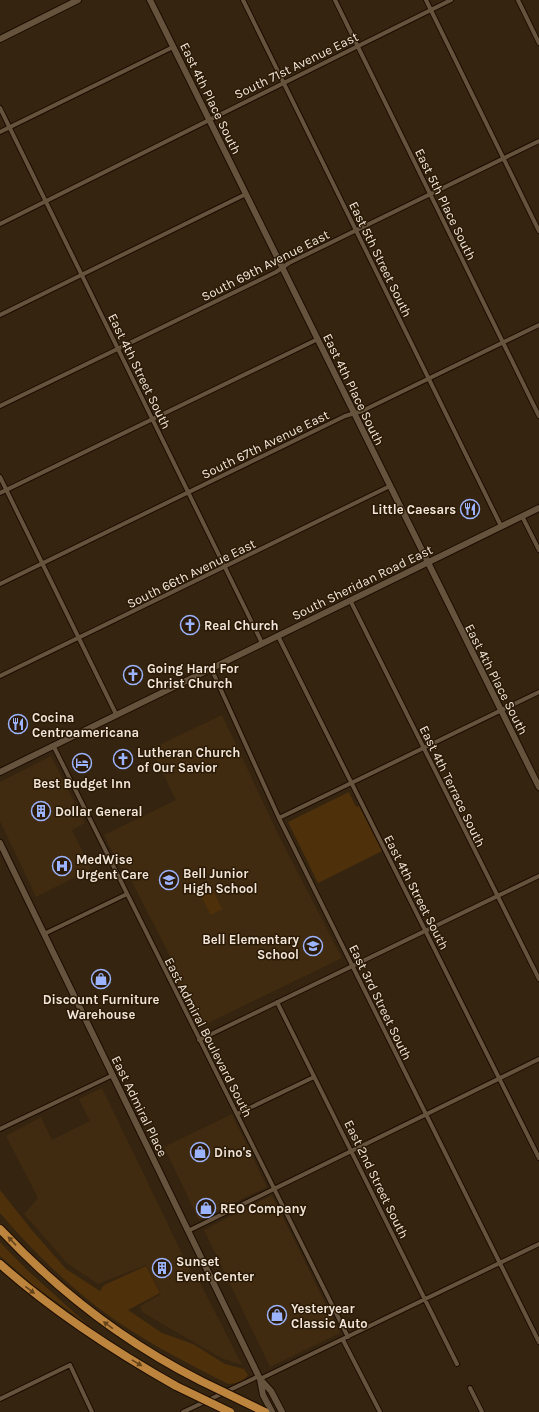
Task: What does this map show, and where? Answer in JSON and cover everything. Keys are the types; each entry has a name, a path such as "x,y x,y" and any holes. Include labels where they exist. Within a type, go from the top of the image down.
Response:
{"highway":[{"path":"0,1229 51,1280 89,1312 155,1356 201,1381 264,1412"},
{"path":"0,1264 27,1288 91,1334 176,1386 230,1412"}],"main road":[{"path":"0,38 78,0"},
{"name":"East 4th Place South","path":"150,0 539,787"},
{"name":"South Sheridan Road East","path":"0,772 52,745 539,508"},
{"name":"East Admiral Place","path":"0,843 260,1378"},
{"path":"260,1378 264,1395 272,1412"},
{"path":"260,1378 271,1391 282,1412"}],"street":[{"name":"East 5th Street South","path":"243,0 501,526"},
{"name":"East 5th Place South","path":"335,0 539,416"},
{"path":"426,0 539,231"},
{"name":"South 71st Avenue East","path":"0,224 210,120 283,82 451,0"},
{"path":"518,0 539,43"},
{"path":"0,132 174,47"},
{"name":"East 4th Street South","path":"0,108 262,643"},
{"name":"South 69th Avenue East","path":"0,406 118,350 356,230 539,141"},
{"path":"0,315 246,194"},
{"name":"South 67th Avenue East","path":"0,584 539,325"},
{"path":"0,493 318,339"},
{"path":"0,477 116,714"},
{"name":"South 66th Avenue East","path":"0,676 390,486"},
{"path":"522,516 539,550"},
{"name":"East 4th Terrace South","path":"350,600 539,980"},
{"name":"East 4th Street South","path":"278,636 539,1158"},
{"name":"East 3rd Street South","path":"211,668 279,818 539,1342"},
{"path":"279,818 539,692"},
{"name":"East Admiral Boulevard South","path":"52,745 348,1337"},
{"path":"199,1040 539,876"},
{"path":"44,934 127,894"},
{"name":"East 2nd Street South","path":"277,1002 457,1364"},
{"path":"188,1230 539,1059"},
{"path":"0,1129 113,1075"},
{"path":"237,1114 314,1076"},
{"path":"183,1412 343,1340 539,1244"},
{"path":"343,1340 380,1412"},
{"path":"0,1399 70,1365 92,1412"},
{"path":"470,1388 482,1412"}],"shaded area":[{"path":"222,715 278,834 342,958 200,1027 170,968 172,960 126,870 120,867 104,835 176,800 151,749"},
{"path":"51,756 85,823 72,830 91,869 36,897 0,821 0,782"},
{"path":"349,792 356,807 359,806 382,851 318,883 288,822"},
{"path":"212,888 222,909 211,915 200,894"},
{"path":"102,1088 191,1272 198,1279 242,1365 221,1358 142,1312 140,1306 161,1294 146,1265 98,1284 67,1263 24,1214 38,1198 6,1136 41,1117 52,1140 90,1121 79,1099"},
{"path":"232,1114 267,1187 199,1220 164,1147"},
{"path":"0,1190 31,1229 66,1269 100,1291 104,1285 146,1266 160,1293 128,1310 162,1333 193,1344 225,1364 244,1369 248,1375 247,1377 240,1382 228,1384 149,1342 107,1314 58,1274 0,1213"},
{"path":"272,1195 340,1333 270,1367 204,1230"},
{"path":"0,1242 25,1268 88,1325 33,1285 0,1256"}],"place":[{"name":"Little Caesars","path":"470,509"},
{"name":"Real Church","path":"190,625"},
{"name":"Going Hard For Christ Church","path":"133,675"},
{"name":"Cocina Centroamericana","path":"18,724"},
{"name":"Lutheran Church of Our Savior","path":"123,759"},
{"name":"Best Budget Inn","path":"82,763"},
{"name":"Dollar General","path":"41,811"},
{"name":"MedWise Urgent Care","path":"62,866"},
{"name":"Bell Junior High School","path":"169,880"},
{"name":"Bell Elementary School","path":"313,946"},
{"name":"Discount Furniture Warehouse","path":"101,979"},
{"name":"Dino's","path":"200,1152"},
{"name":"REO Company","path":"206,1208"},
{"name":"Sunset Event Center","path":"162,1268"},
{"name":"Yesteryear Classic Auto","path":"277,1315"}]}
